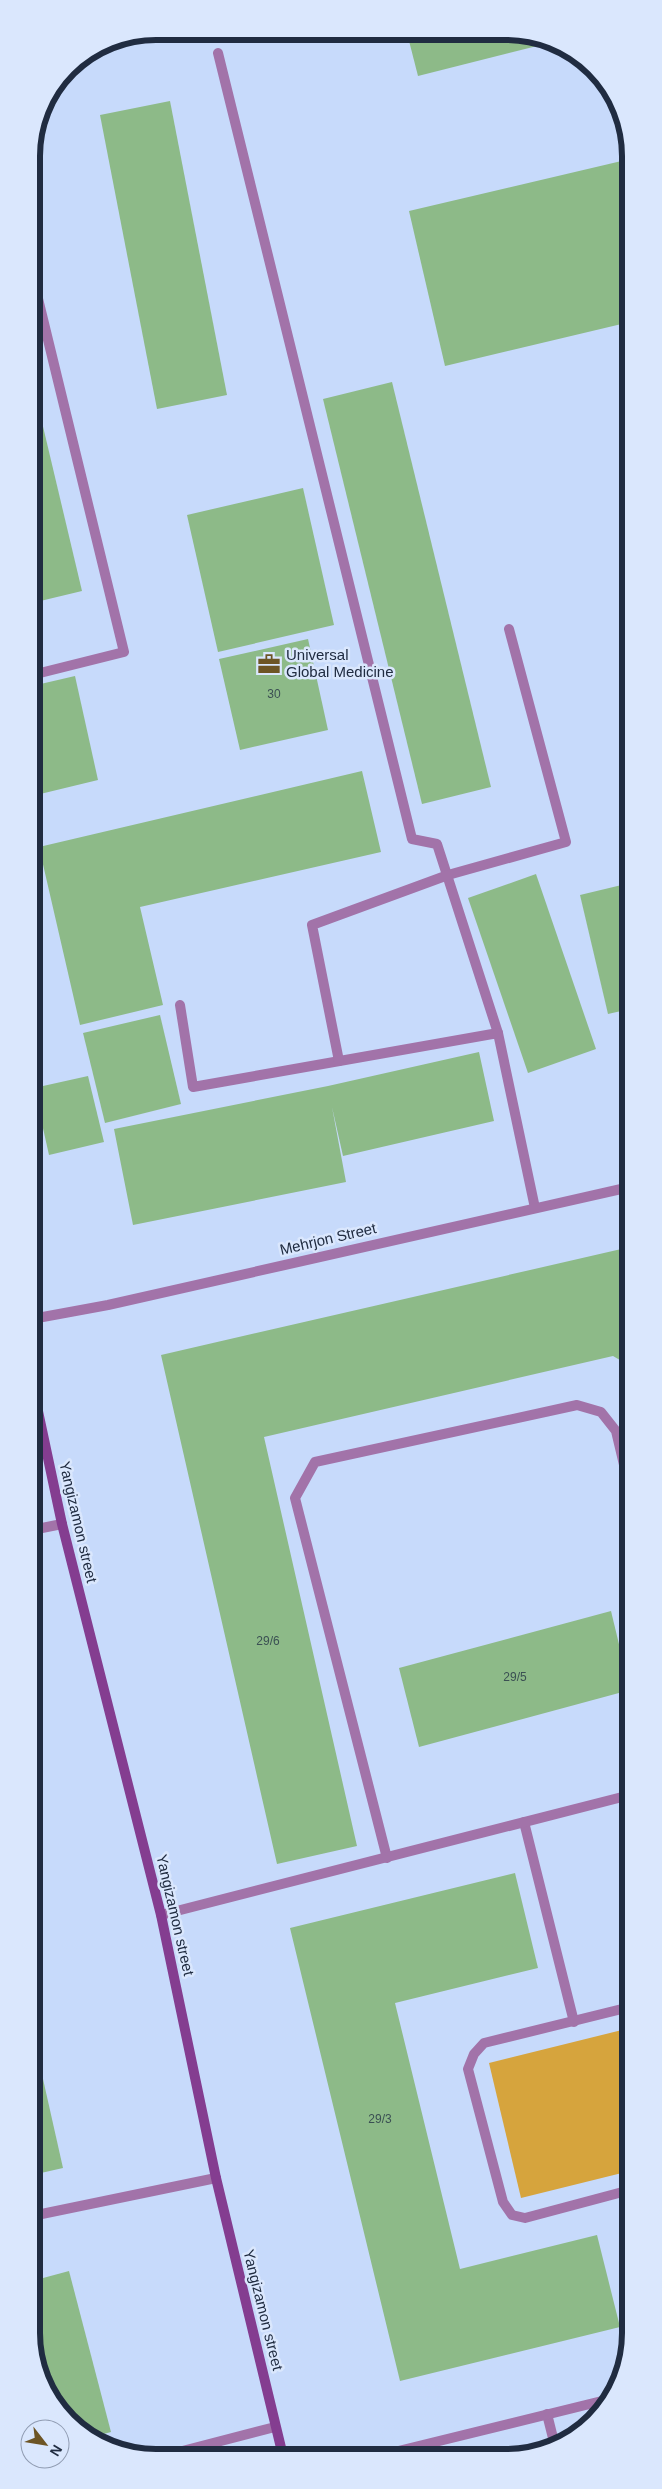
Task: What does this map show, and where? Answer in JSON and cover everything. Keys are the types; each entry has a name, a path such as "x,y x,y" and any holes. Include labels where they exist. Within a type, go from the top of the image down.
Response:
{"main road":[{"name":"Yangizamon street","path":"40,1421 62,1524 162,1915 216,2178 281,2449"}],"street":[{"path":"218,52 412,840 437,844 448,875 498,1033 535,1208"},
{"path":"40,307 124,652 40,673"},
{"path":"339,1061 312,925 448,875 566,842 509,629"},
{"path":"180,1005 193,1087 498,1033"},
{"name":"Mehrjon Street","path":"40,1318 108,1305 622,1189"},
{"path":"387,1858 295,1498 315,1462 577,1405 601,1412 616,1431 622,1456"},
{"path":"40,1528 62,1524"},
{"path":"162,1915 622,1797"},
{"path":"524,1822 574,2022"},
{"path":"622,2010 484,2043 474,2054 468,2069 503,2202 512,2215 525,2218 622,2192"},
{"path":"40,2214 216,2178"},
{"path":"406,2449 598,2402"},
{"path":"547,2414 553,2439"},
{"path":"190,2449 276,2427"}],"shaded area":[{"path":"622,2030 622,2173 521,2198 489,2063"}],"building":[{"path":"409,40 506,40 540,45 418,76"},
{"path":"170,101 227,395 157,409 100,115"},
{"path":"622,161 622,324 445,366 409,211"},
{"path":"392,382 491,787 422,804 323,399"},
{"path":"40,414 82,591 40,601"},
{"path":"303,488 334,625 218,652 187,515"},
{"path":"308,639 328,730 240,750 219,659"},
{"path":"75,676 98,780 40,794 40,684"},
{"path":"362,771 381,852 140,907 163,1005 80,1025 40,847"},
{"path":"536,874 596,1049 528,1073 468,898"},
{"path":"622,885 622,1011 608,1014 580,895"},
{"path":"160,1015 181,1104 105,1123 83,1033"},
{"path":"479,1052 494,1121 343,1156 332,1107 346,1182 133,1225 114,1129 328,1086"},
{"path":"88,1076 104,1142 49,1155 40,1115 40,1087"},
{"path":"622,1249 622,1361 613,1356 264,1437 357,1846 277,1864 161,1355"},
{"path":"611,1611 622,1657 622,1692 419,1747 399,1668"},
{"path":"515,1873 538,1968 395,2003 460,2269 597,2235 620,2327 400,2381 290,1928"},
{"path":"40,2066 63,2168 40,2173"},
{"path":"69,2271 111,2432 101,2435 98,2433 74,2415 64,2403 46,2370 40,2333 40,2279"}],"place":[{"name":"Universal Global Medicine","path":"269,664"}]}
